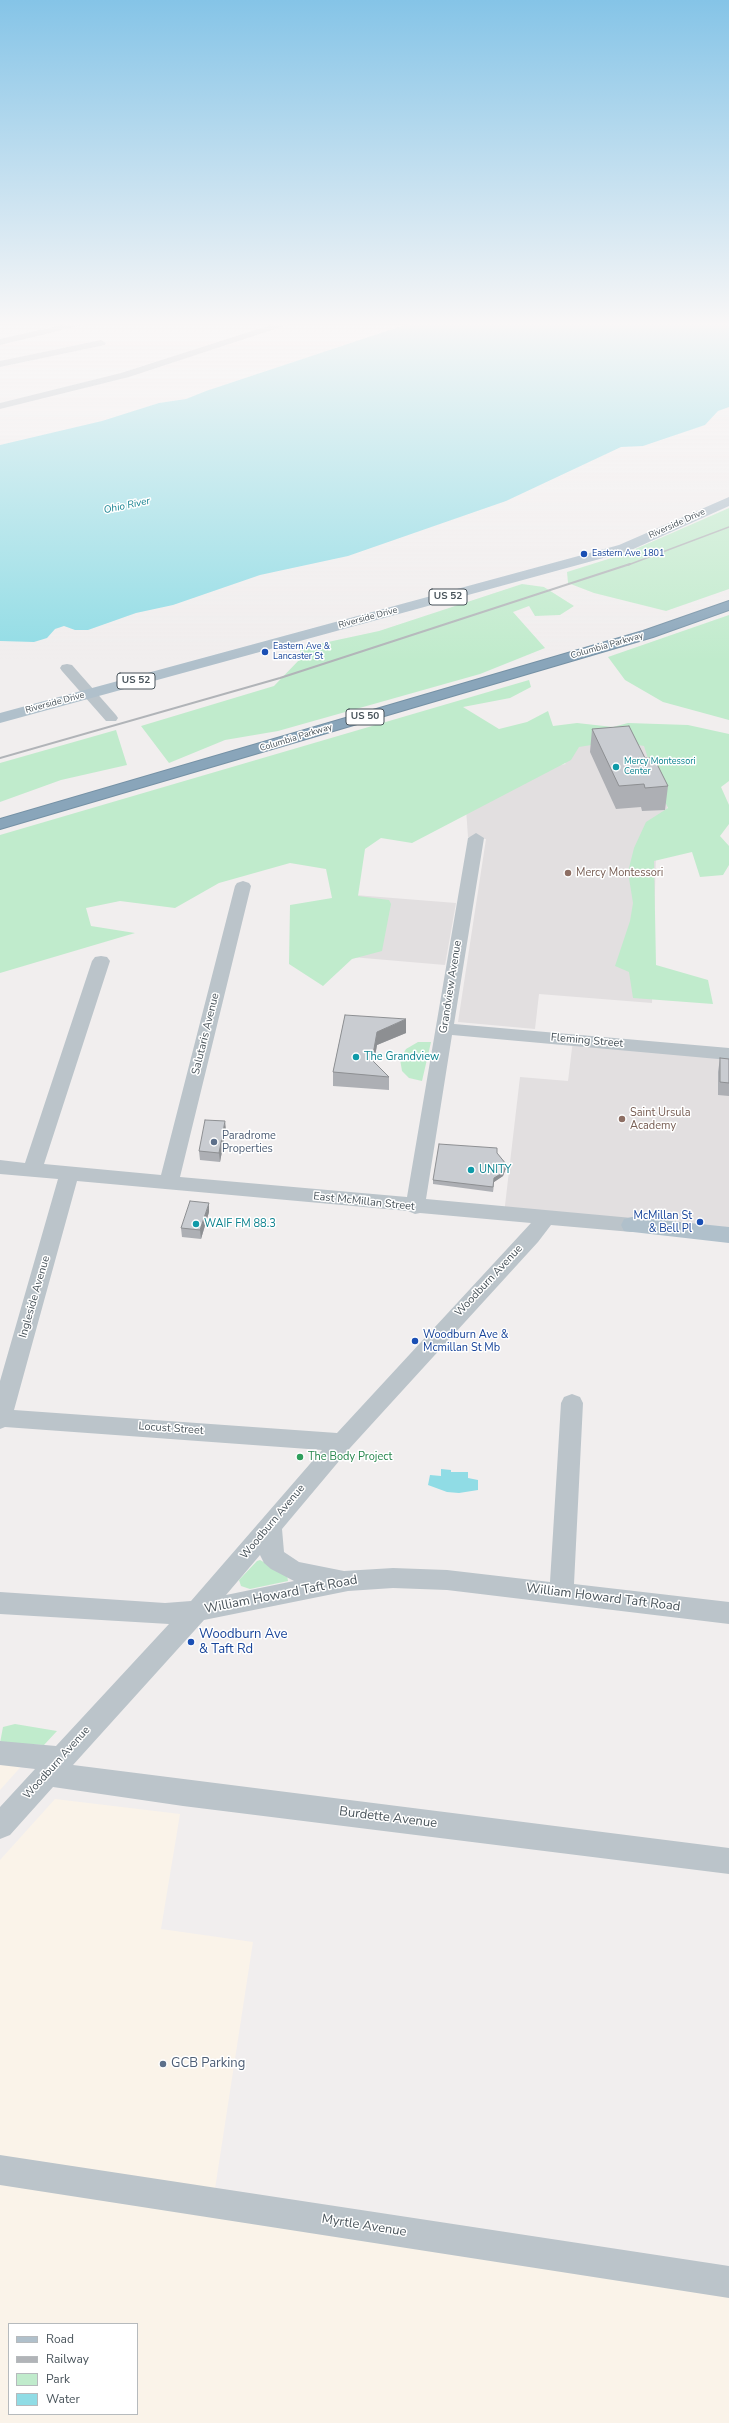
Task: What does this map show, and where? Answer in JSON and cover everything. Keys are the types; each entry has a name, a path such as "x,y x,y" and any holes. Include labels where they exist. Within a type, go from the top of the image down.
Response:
{"highway":[{"name":"Columbia Parkway","path":"0,824 648,634 686,622 729,604"}],"main road":[{"name":"Riverside Drive","path":"0,718 624,548 729,501"},
{"name":"East McMillan Street","path":"632,1225 729,1235"}],"street":[{"path":"67,668 111,718"},
{"name":"Grandview Avenue","path":"415,1207 476,838"},
{"name":"Salutaris Avenue","path":"168,1183 243,886"},
{"path":"32,1170 101,961"},
{"name":"Fleming Street","path":"445,1029 729,1054"},
{"name":"East McMillan Street","path":"0,1168 415,1207 632,1225"},
{"name":"Ingleside Avenue","path":"0,1419 70,1174"},
{"name":"Woodburn Avenue","path":"0,1826 197,1611 342,1442 470,1301 531,1237 545,1218"},
{"path":"561,1593 572,1403"},
{"name":"Locust Street","path":"0,1419 342,1442"},
{"path":"270,1525 272,1556 279,1562 294,1571 348,1580"},
{"name":"William Howard Taft Road","path":"0,1603 165,1614 197,1611 348,1580 393,1578 447,1580 729,1613"},
{"name":"Burdette Avenue","path":"0,1753 54,1766 729,1861"},
{"name":"Myrtle Avenue","path":"0,2170 729,2282"}],"shaded area":[{"name":"Mercy Montessori","path":"579,742 684,743 656,852 652,1003 539,994 535,1029 458,1022 486,839 468,837 464,780 566,764 561,760"},
{"path":"355,895 456,903 445,965 340,956"},
{"name":"Saint Ursula Academy","path":"573,1040 729,1054 729,1235 504,1214 520,1077 568,1081"},
{"path":"0,1759 26,1761 0,1790"},
{"path":"55,1799 180,1814 161,1929 253,1942 213,2202 729,2282 729,2423 0,2423 0,1860"}],"green space":[{"path":"729,508 729,589 666,611 594,593 568,583 567,572 624,554"},
{"path":"522,584 544,587 574,606 560,615 535,616 529,606 513,612 545,648 480,674 278,731 225,740 169,763 141,726 274,686 300,659 300,648 379,631"},
{"path":"729,615 729,720 663,702 625,680 608,657"},
{"path":"529,680 531,687 510,698 463,707 499,729 527,722 548,711 553,726 577,723 613,727 628,723 688,725 729,734 729,781 721,787 729,805 729,824 720,836 729,846 729,865 723,875 700,877 692,852 654,861 656,965 708,980 713,1004 633,998 629,972 615,966 630,921 633,903 628,872 634,848 646,822 668,808 655,780 644,746 616,741 579,747 571,760 412,843 381,838 365,849 358,896 389,900 391,904 382,951 352,959 323,986 289,964 290,905 332,898 326,869 290,863 219,883 175,908 120,901 86,908 91,926 135,933 0,973 0,835"},
{"path":"116,730 127,765 61,780 0,802 0,763"},
{"path":"418,1042 431,1042 422,1081 409,1078 402,1071 400,1059 406,1049"},
{"path":"260,1560 287,1575 288,1581 250,1589 241,1586 239,1580 257,1561"},
{"path":"15,1724 57,1731 44,1745 0,1743 3,1727"}],"water":[{"name":"Ohio River","path":"42,435 675,435 643,446 621,447 506,501 348,556 260,575 173,605 136,613 88,630 75,630 64,626 55,629 47,638 34,642 0,641 0,445"},
{"path":"441,1469 451,1470 451,1472 468,1472 468,1478 478,1480 478,1490 459,1493 447,1492 428,1485 430,1475 441,1476"}],"building":[{"path":"629,726 645,758 654,758 668,786 645,788 644,784 619,786 592,729"},
{"path":"345,1015 406,1019 377,1032 372,1060 389,1077 333,1072"},
{"path":"720,1058 729,1059 729,1083 720,1082"},
{"path":"205,1120 225,1121 219,1153 199,1151"},
{"name":"UNITY","path":"439,1144 497,1148 497,1153 506,1164 504,1172 494,1178 493,1187 433,1180"},
{"path":"190,1201 209,1203 200,1230 181,1228"}],"railway":[{"path":"628,565 729,527"},
{"path":"0,758 280,678 630,564"}],"place":[{"name":"Eastern Ave 1801","path":"584,554"},
{"name":"Eastern Ave & Lancaster St","path":"265,652"},
{"name":"Mercy Montessori Center","path":"616,767"},
{"name":"Mercy Montessori","path":"568,873"},
{"name":"The Grandview","path":"356,1057"},
{"name":"Saint Ursula Academy","path":"622,1119"},
{"name":"Paradrome Properties","path":"214,1142"},
{"name":"UNITY","path":"471,1170"},
{"name":"McMillan St & Bell Pl","path":"700,1222"},
{"name":"WAIF FM 88.3","path":"196,1224"},
{"name":"Woodburn Ave & Mcmillan St Mb","path":"415,1341"},
{"name":"The Body Project","path":"300,1457"},
{"name":"Woodburn Ave & Taft Rd","path":"191,1642"},
{"name":"GCB Parking","path":"163,2064"}]}
